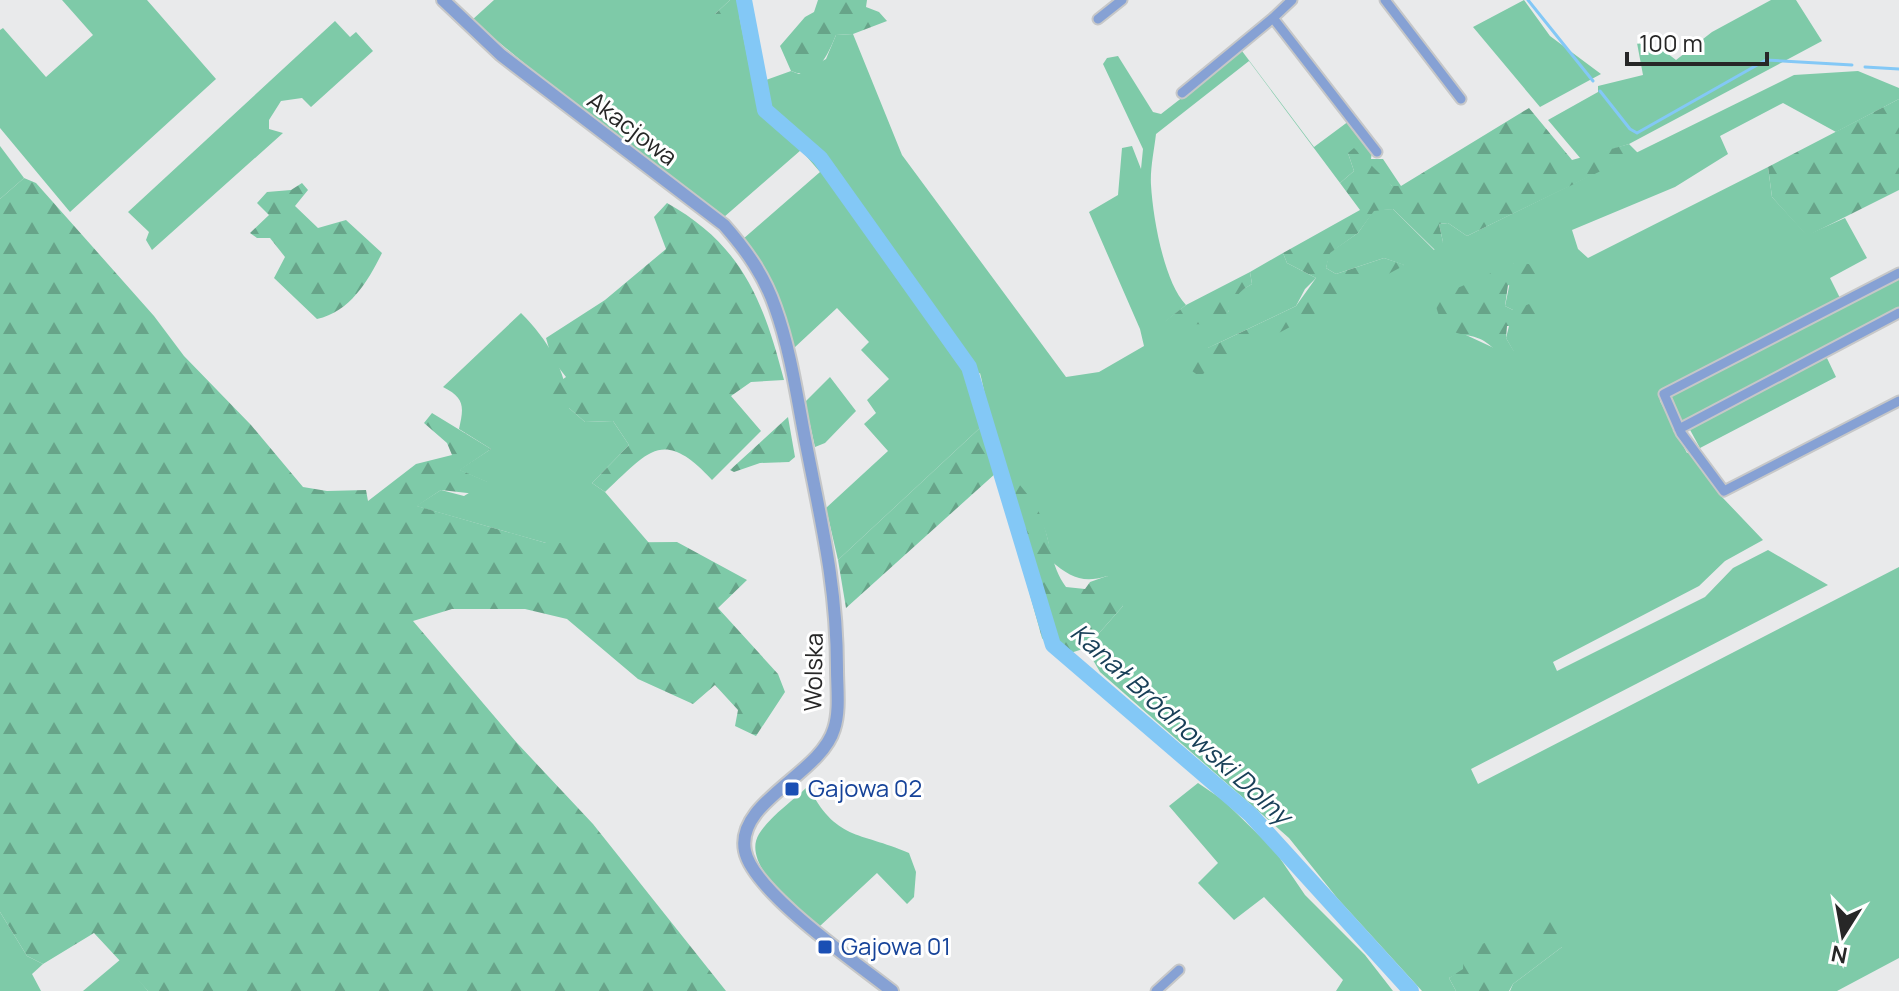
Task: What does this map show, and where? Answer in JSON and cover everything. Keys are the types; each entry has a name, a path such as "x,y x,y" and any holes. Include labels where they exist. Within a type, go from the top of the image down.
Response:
{"street":[{"name":"Akacjowa","path":"443,0 501,55 724,225 749,253 775,306"},
{"path":"1098,19 1122,0"},
{"path":"1182,93 1292,0"},
{"path":"1385,0 1461,99"},
{"path":"1273,18 1377,152"},
{"path":"1899,273 1664,394 1679,429 1724,491 1899,401"},
{"name":"Wolska","path":"775,306 788,350 834,585 836,714 827,744 753,817 744,837 745,852 757,874 792,911 892,991"},
{"path":"1679,429 1899,313"},
{"path":"1156,991 1179,970"}],"green space":[{"path":"62,0 147,0 216,79 70,212 0,128 0,30 3,28 46,77 93,35"},
{"path":"494,0 730,0 715,14 739,15 756,100 769,97 766,80 791,71 799,74 826,59 836,35 853,34 902,155 1066,377 1099,372 1144,346 1140,329 1089,212 1118,195 1122,148 1132,146 1141,169 1143,149 1103,64 1107,58 1118,56 1153,112 1161,114 1242,51 1314,147 1349,121 1372,151 1371,159 1383,159 1401,186 1392,186 1348,153 1354,171 1340,183 1249,61 1156,134 1151,179 1157,231 1166,266 1178,295 1186,305 1165,322 1228,312 1235,294 1252,284 1250,272 1283,253 1287,263 1316,278 1305,289 1296,306 1208,348 1404,265 1384,258 1336,274 1326,268 1329,253 1358,233 1374,210 1393,209 1434,250 1443,242 1439,224 1448,223 1467,236 1794,75 1858,71 1899,88 1899,99 1836,132 1783,103 1720,136 1728,154 1675,187 1572,230 1578,249 1588,258 1768,167 1772,197 1807,235 1845,218 1867,258 1830,278 1840,298 1660,401 1687,453 1692,452 1722,497 1763,540 1725,561 1699,586 1553,662 1557,671 1705,597 1733,568 1768,550 1828,585 1471,769 1478,784 1899,567 1899,958 1837,991 1510,991 1513,984 1562,947 1515,946 1449,978 1456,991 1422,991 1338,899 1289,838 1100,672 1086,648 1123,606 1107,576 1077,578 1051,561 1041,520 1001,459 980,373 967,379 982,426 838,560 826,508 888,451 864,424 876,413 867,400 889,379 861,350 869,342 837,308 794,348 775,291 743,239 820,172 801,150 724,217 600,126 472,20","holes":["1514,263 1505,306 1513,310 1506,338 1514,352 1494,348 1466,335"]},
{"path":"730,0 751,0 769,98 756,100 739,15 720,25 715,14"},
{"path":"818,0 867,0 866,7 879,12 887,21 853,34 836,35 825,58 815,69 808,73 791,71 780,46 805,17 814,12"},
{"path":"1524,0 1550,36 1601,74 1540,107 1473,27"},
{"path":"1771,0 1796,0 1822,41 1629,144 1581,159 1548,120 1598,92 1598,86 1643,75 1637,43 1663,50 1676,60 1712,32"},
{"path":"335,21 350,37 356,32 373,51 311,107 302,98 281,101 269,120 269,129 283,133 152,250 146,240 149,232 128,212"},
{"path":"1899,99 1899,190 1807,236 1772,197 1768,167"},
{"path":"1529,108 1572,160 1629,144 1638,153 1467,236 1448,223 1439,224 1443,242 1441,249 1435,250 1393,209 1374,211 1358,233 1330,253 1326,268 1336,274 1384,258 1405,265 1199,376 1185,366 1208,348 1296,306 1316,278 1287,263 1283,253 1360,210 1340,183 1354,171 1348,153 1354,148 1392,186 1401,186"},
{"path":"0,146 24,178 0,199"},
{"path":"24,178 36,183 154,316 184,356 251,425 303,487 327,491 366,490 368,501 416,464 452,455 447,443 424,423 432,413 491,449 460,470 488,482 476,494 441,490 417,506 546,543 677,542 747,580 718,608 778,674 785,692 756,736 735,726 738,710 715,685 693,704 638,679 567,619 525,609 452,609 413,621 517,743 593,824 726,991 148,991 94,933 43,964 27,956 0,912 0,199"},
{"path":"302,183 308,190 295,206 318,228 346,220 382,253 357,294 339,310 317,319 274,278 285,257 270,238 257,238 250,233 269,215 257,203 267,192 291,190"},
{"path":"667,203 714,237 746,277 767,324 784,380 751,382 731,396 761,431 712,480 681,454 657,451 633,465 605,492 592,483 629,445 613,421 585,422 569,408 557,414 548,411 549,389 566,377 552,359 546,338 605,300 666,249 654,217"},
{"path":"1514,263 1529,264 1542,280 1521,290 1508,285 1505,306 1513,310 1529,304 1542,311 1532,326 1507,326 1506,338 1515,353 1505,362 1485,341 1446,327 1436,306 1444,294"},
{"path":"1250,272 1252,284 1238,294 1221,318 1206,324 1164,322 1186,305"},
{"path":"1899,276 1899,308 1682,421 1669,397"},
{"path":"521,313 554,356 564,381 569,408 585,422 613,421 629,445 592,483 605,492 649,543 546,543 416,506 441,490 464,496 487,482 459,470 491,449 459,429 461,404 455,395 443,387"},
{"path":"1826,356 1836,377 1700,448 1689,428"},
{"path":"830,377 856,411 825,443 815,447 805,402"},
{"path":"788,417 795,457 789,462 760,463 734,472 730,470"},
{"path":"982,426 996,472 1005,466 1038,510 1054,562 1066,587 1085,589 1090,582 1107,576 1121,589 1123,606 1086,648 1058,657 1042,638 996,473 846,608 838,560"},
{"path":"1198,783 1223,800 1275,851 1305,895 1365,955 1393,991 1336,991 1343,980 1264,897 1234,920 1198,883 1218,863 1169,806"},
{"path":"808,786 828,817 839,826 909,853 916,872 914,897 907,904 877,873 820,926 774,886 758,859 755,846 759,834"},
{"path":"0,912 27,956 43,964 32,974 41,991 0,991"},
{"path":"1544,915 1556,922 1562,947 1513,984 1509,991 1456,991 1449,978 1463,969 1464,952 1491,940 1515,946 1522,931"},
{"path":"121,959 148,991 83,991"}],"waterway":[{"name":"Kanał Bródnowski Dolny","path":"744,0 765,110 820,158 969,367 1053,645 1251,815 1411,991"},
{"path":"1528,0 1593,81"},
{"path":"1600,91 1630,129 1637,133 1766,60 1852,65"},
{"path":"1865,67 1899,69"}],"place":[{"name":"Gajowa 02","path":"792,789"},
{"name":"Gajowa 01","path":"825,947"}]}
